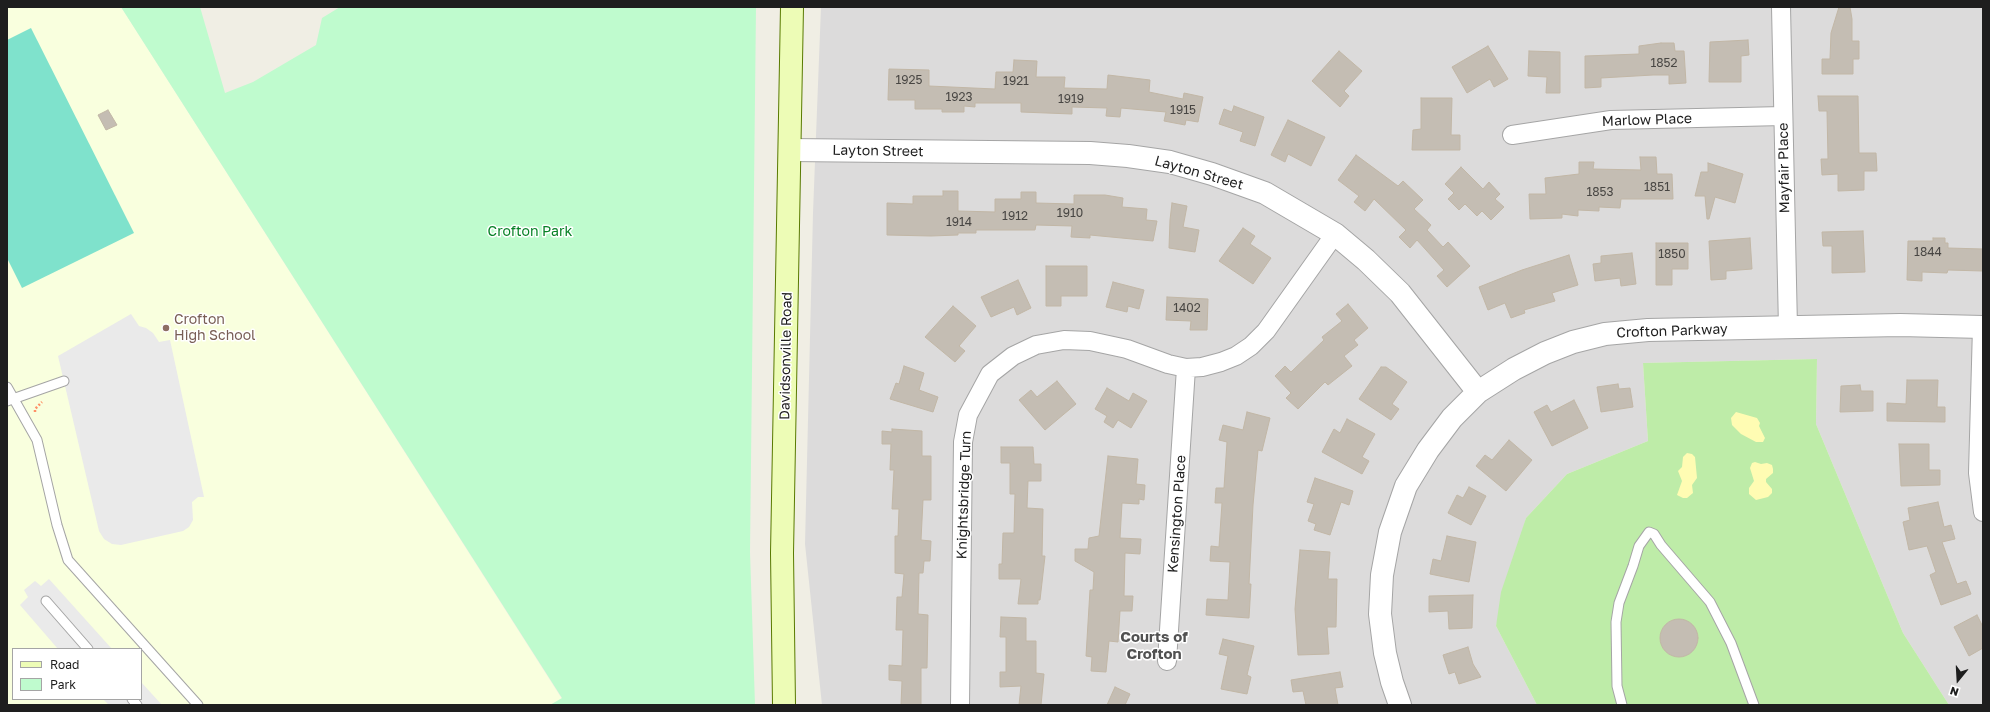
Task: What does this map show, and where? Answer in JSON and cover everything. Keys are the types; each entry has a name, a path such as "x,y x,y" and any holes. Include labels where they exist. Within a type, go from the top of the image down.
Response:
{"main road":[{"name":"Davidsonville Road","path":"784,705 782,553 792,7"}],"street":[{"name":"Mayfair Place","path":"1781,7 1788,328"},
{"name":"Marlow Place","path":"1512,135 1611,120 1783,116"},
{"name":"Layton Street","path":"790,150 1090,153 1128,156 1170,162 1212,174 1265,193 1335,234 1366,260 1400,293 1478,392"},
{"name":"Knightsbridge Turn","path":"960,705 963,442 968,415 990,374 1013,356 1036,345 1064,340 1090,341 1127,349 1168,364 1186,368 1202,367 1236,356 1251,346 1266,331 1335,234"},
{"name":"Crofton Parkway","path":"1400,705 1384,652 1380,614 1382,575 1390,532 1406,486 1428,450 1452,418 1478,392 1514,369 1545,353 1573,342 1605,334 1648,330 1900,325 1982,327"},
{"path":"1982,327 1978,458 1983,512"},
{"name":"Kensington Place","path":"1167,661 1186,368"}],"lane":[{"path":"10,400 64,381"},
{"path":"7,387 10,400 37,440 57,525 68,560 198,705"},
{"path":"1622,705 1617,686 1616,622 1619,603 1628,582 1639,546 1649,532 1654,534 1661,545 1710,602 1731,643 1754,705"},
{"path":"46,601 87,648"}],"path":[{"path":"35,416 35,409 43,400"}],"shaded area":[{"name":"Crofton High School","path":"7,7 121,7 562,699 550,705 7,705"},
{"path":"821,7 1983,7 1983,705 1949,705 1903,633 1816,424 1817,359 1643,363 1648,441 1567,474 1526,518 1496,626 1537,705 822,705 805,544 813,213"},
{"path":"31,28 134,233 22,288 7,258 7,40"},
{"path":"131,314 139,326 146,328 153,333 159,342 170,340 204,497 198,497 192,502 193,520 189,527 183,531 121,545 112,544 104,539 99,531 58,356"},
{"path":"49,579 111,648 57,648 20,605 28,597 24,590 35,581 41,586"},
{"path":"142,683 162,705 109,705 104,700 142,700"}],"green space":[{"name":"Crofton Park","path":"121,7 200,7 225,93 253,82 316,45 322,18 340,7 756,7 750,552 755,705 550,705 562,698"},
{"path":"1817,359 1816,424 1903,633 1949,705 1537,705 1496,626 1501,592 1526,518 1567,474 1648,441 1643,363"}],"sand":[{"path":"1736,412 1757,418 1765,438 1763,442 1756,442 1741,434 1732,425 1731,418"},
{"path":"1687,453 1692,454 1695,457 1697,478 1692,485 1693,493 1687,498 1683,498 1677,495 1682,481 1678,471 1682,467 1683,457"},
{"path":"1755,462 1761,464 1767,463 1772,465 1773,469 1773,473 1766,479 1766,482 1772,489 1772,493 1768,497 1756,500 1749,494 1749,488 1754,481 1750,468 1752,463"}],"building":[{"path":"1839,7 1850,7 1852,19 1852,41 1859,41 1859,59 1853,59 1853,74 1822,74 1822,59 1830,59 1831,33"},
{"path":"1748,40 1749,55 1741,56 1741,82 1709,82 1710,42"},
{"path":"1674,43 1675,51 1684,51 1686,83 1669,84 1669,75 1653,75 1601,78 1601,87 1585,88 1585,56 1639,54 1639,46"},
{"path":"1488,46 1508,79 1494,87 1490,79 1467,93 1452,67"},
{"path":"1339,51 1362,71 1344,91 1349,96 1340,107 1312,81"},
{"path":"1529,51 1560,52 1560,93 1546,93 1547,77 1528,76"},
{"path":"1014,60 1037,61 1036,77 1065,77 1064,88 1107,89 1108,75 1150,80 1149,92 1183,99 1184,93 1203,97 1198,122 1186,120 1185,125 1164,121 1166,112 1121,108 1120,117 1106,116 1107,108 1072,107 1072,114 1021,112 1021,103 975,103 975,107 964,106 964,112 942,112 942,109 915,109 915,100 888,100 889,69 929,70 929,86 995,89 996,72 1013,72"},
{"path":"1818,96 1858,96 1859,153 1876,153 1877,171 1864,171 1864,190 1838,191 1838,174 1822,175 1821,159 1828,159 1827,111 1819,111"},
{"path":"1421,98 1452,98 1451,135 1460,135 1460,150 1412,150 1413,130 1421,129"},
{"path":"1234,106 1264,117 1255,146 1240,141 1243,132 1219,124 1224,109 1232,112"},
{"path":"108,110 117,125 106,130 98,115"},
{"path":"1288,120 1325,137 1311,166 1288,154 1285,162 1271,155"},
{"path":"1356,155 1398,186 1403,181 1423,200 1414,209 1431,225 1427,230 1443,247 1448,242 1470,266 1447,287 1437,276 1444,270 1417,240 1410,248 1399,237 1406,230 1374,199 1365,211 1354,202 1359,196 1338,180"},
{"path":"1640,157 1656,157 1657,174 1672,174 1673,199 1621,199 1620,208 1599,207 1599,211 1578,210 1578,216 1562,214 1562,218 1530,219 1529,194 1546,194 1545,178 1579,174 1579,162 1594,162 1593,169 1641,170"},
{"path":"1708,163 1743,174 1735,203 1715,197 1709,219 1707,219 1705,196 1695,196 1701,172 1708,172"},
{"path":"1461,167 1483,189 1489,182 1500,194 1495,199 1504,207 1491,220 1482,211 1477,216 1465,204 1459,210 1448,199 1454,193 1445,184"},
{"path":"943,191 958,191 958,211 995,212 995,199 1021,199 1021,192 1036,192 1036,203 1074,204 1074,195 1105,195 1123,198 1122,207 1147,209 1146,220 1157,221 1153,241 1090,235 1090,238 1071,237 1072,226 1036,225 1035,230 976,230 976,233 931,236 887,235 887,203 913,204 913,196 943,196"},
{"path":"1172,203 1187,206 1183,227 1199,230 1195,252 1169,248"},
{"path":"1243,228 1255,236 1250,244 1271,258 1253,284 1219,261"},
{"path":"1863,231 1865,272 1832,273 1832,246 1823,246 1822,232"},
{"path":"1750,238 1752,269 1726,271 1726,279 1711,280 1709,241"},
{"path":"1933,238 1945,238 1945,243 1948,243 1948,248 1983,249 1983,271 1948,270 1947,273 1922,272 1922,281 1907,280 1908,241 1933,241"},
{"path":"1656,243 1688,243 1688,269 1672,269 1672,285 1656,285"},
{"path":"1632,253 1636,284 1621,286 1620,278 1595,281 1593,264 1601,263 1601,256"},
{"path":"1569,255 1578,285 1552,293 1555,301 1524,310 1525,313 1511,318 1505,303 1488,310 1479,287 1522,270"},
{"path":"1046,266 1087,266 1087,296 1061,296 1061,306 1046,306"},
{"path":"1018,280 1031,308 1017,315 1014,307 991,317 981,297"},
{"path":"1113,282 1144,290 1139,309 1128,306 1127,312 1106,307"},
{"path":"1167,297 1208,299 1207,330 1190,330 1191,321 1166,320"},
{"path":"1348,304 1368,328 1354,340 1358,345 1344,356 1352,366 1328,385 1325,382 1298,409 1286,398 1291,393 1275,376 1285,366 1291,372 1324,340 1322,337 1342,321 1336,314"},
{"path":"953,306 976,326 959,346 965,351 955,362 925,337"},
{"path":"904,366 924,373 919,390 938,397 933,412 890,399 896,383 899,384"},
{"path":"1381,367 1386,367 1407,382 1392,404 1399,409 1391,420 1359,399"},
{"path":"1907,380 1938,380 1937,407 1945,407 1945,422 1887,421 1887,403 1906,404"},
{"path":"1057,381 1076,404 1045,430 1019,400 1031,390 1037,397"},
{"path":"1618,384 1619,389 1630,388 1633,407 1601,412 1597,387"},
{"path":"1860,385 1861,391 1873,391 1873,411 1840,412 1841,386"},
{"path":"1107,388 1129,401 1133,393 1147,401 1131,428 1118,420 1113,428 1104,422 1107,416 1095,409"},
{"path":"1574,400 1588,428 1552,446 1534,412 1547,405 1551,412"},
{"path":"1247,412 1270,418 1262,451 1258,450 1253,505 1249,584 1251,584 1249,618 1206,615 1207,599 1228,600 1230,562 1210,561 1211,546 1219,547 1222,503 1215,503 1216,488 1224,488 1227,442 1219,440 1223,425 1243,430"},
{"path":"1347,419 1375,434 1362,457 1369,461 1362,474 1322,452 1334,429 1340,433"},
{"path":"892,429 922,431 922,456 931,456 931,500 923,500 921,540 931,541 930,561 924,561 923,573 919,573 918,614 928,615 927,668 921,668 921,705 901,705 902,681 889,680 889,665 902,666 903,630 896,630 897,597 902,597 904,574 895,573 895,536 898,536 899,509 892,509 894,470 890,470 891,444 882,444 882,431 892,432"},
{"path":"1509,440 1532,460 1506,491 1476,466 1485,455 1492,460"},
{"path":"1899,444 1929,444 1929,470 1940,470 1940,485 1901,486"},
{"path":"1001,447 1033,447 1034,464 1041,464 1041,481 1028,481 1027,508 1043,509 1042,556 1045,556 1040,600 1038,600 1038,604 1018,604 1021,579 999,579 999,564 1002,564 1003,533 1014,533 1015,494 1010,494 1010,463 1001,463"},
{"path":"1108,456 1138,459 1136,484 1145,485 1144,500 1139,499 1139,504 1122,503 1120,538 1141,539 1140,554 1125,553 1124,596 1133,596 1132,611 1120,611 1118,642 1109,641 1106,672 1091,671 1092,657 1086,656 1090,590 1093,590 1094,572 1075,561 1075,549 1088,549 1089,538 1099,536"},
{"path":"1315,478 1353,491 1349,505 1341,502 1330,535 1314,530 1316,524 1308,521 1314,504 1307,502"},
{"path":"1469,487 1486,496 1471,525 1448,513 1457,495 1463,498"},
{"path":"1938,502 1944,527 1951,525 1955,539 1942,542 1957,584 1966,581 1971,594 1941,605 1930,575 1936,572 1927,546 1909,550 1903,522 1910,520 1908,508"},
{"path":"1447,536 1476,542 1469,582 1430,574 1433,559 1441,561"},
{"path":"1300,550 1330,552 1328,579 1337,579 1336,627 1327,627 1329,654 1298,655 1295,609"},
{"path":"1473,595 1472,628 1449,629 1448,611 1429,612 1429,596"},
{"path":"1977,615 1983,627 1983,648 1969,656 1954,627"},
{"path":"1001,617 1026,618 1026,641 1036,641 1036,673 1044,674 1041,705 1019,705 1021,686 1000,687 1000,672 1006,672 1006,637 1000,637"},
{"path":"1675,619 1683,619 1693,624 1697,631 1697,645 1693,652 1683,657 1675,657 1665,652 1663,649 1660,642 1660,634 1665,624 1668,622"},
{"path":"1223,639 1254,646 1247,675 1251,677 1247,694 1221,689 1228,656 1219,654"},
{"path":"1468,647 1473,664 1481,677 1459,684 1455,672 1449,674 1443,655"},
{"path":"1340,672 1343,687 1335,688 1338,705 1306,705 1303,691 1293,692 1291,680"},
{"path":"1115,687 1130,694 1125,705 1107,705"}],"place":[{"name":"Crofton High School","path":"166,328"}],"district":[{"name":"Courts of Crofton","path":"1154,646"}]}
